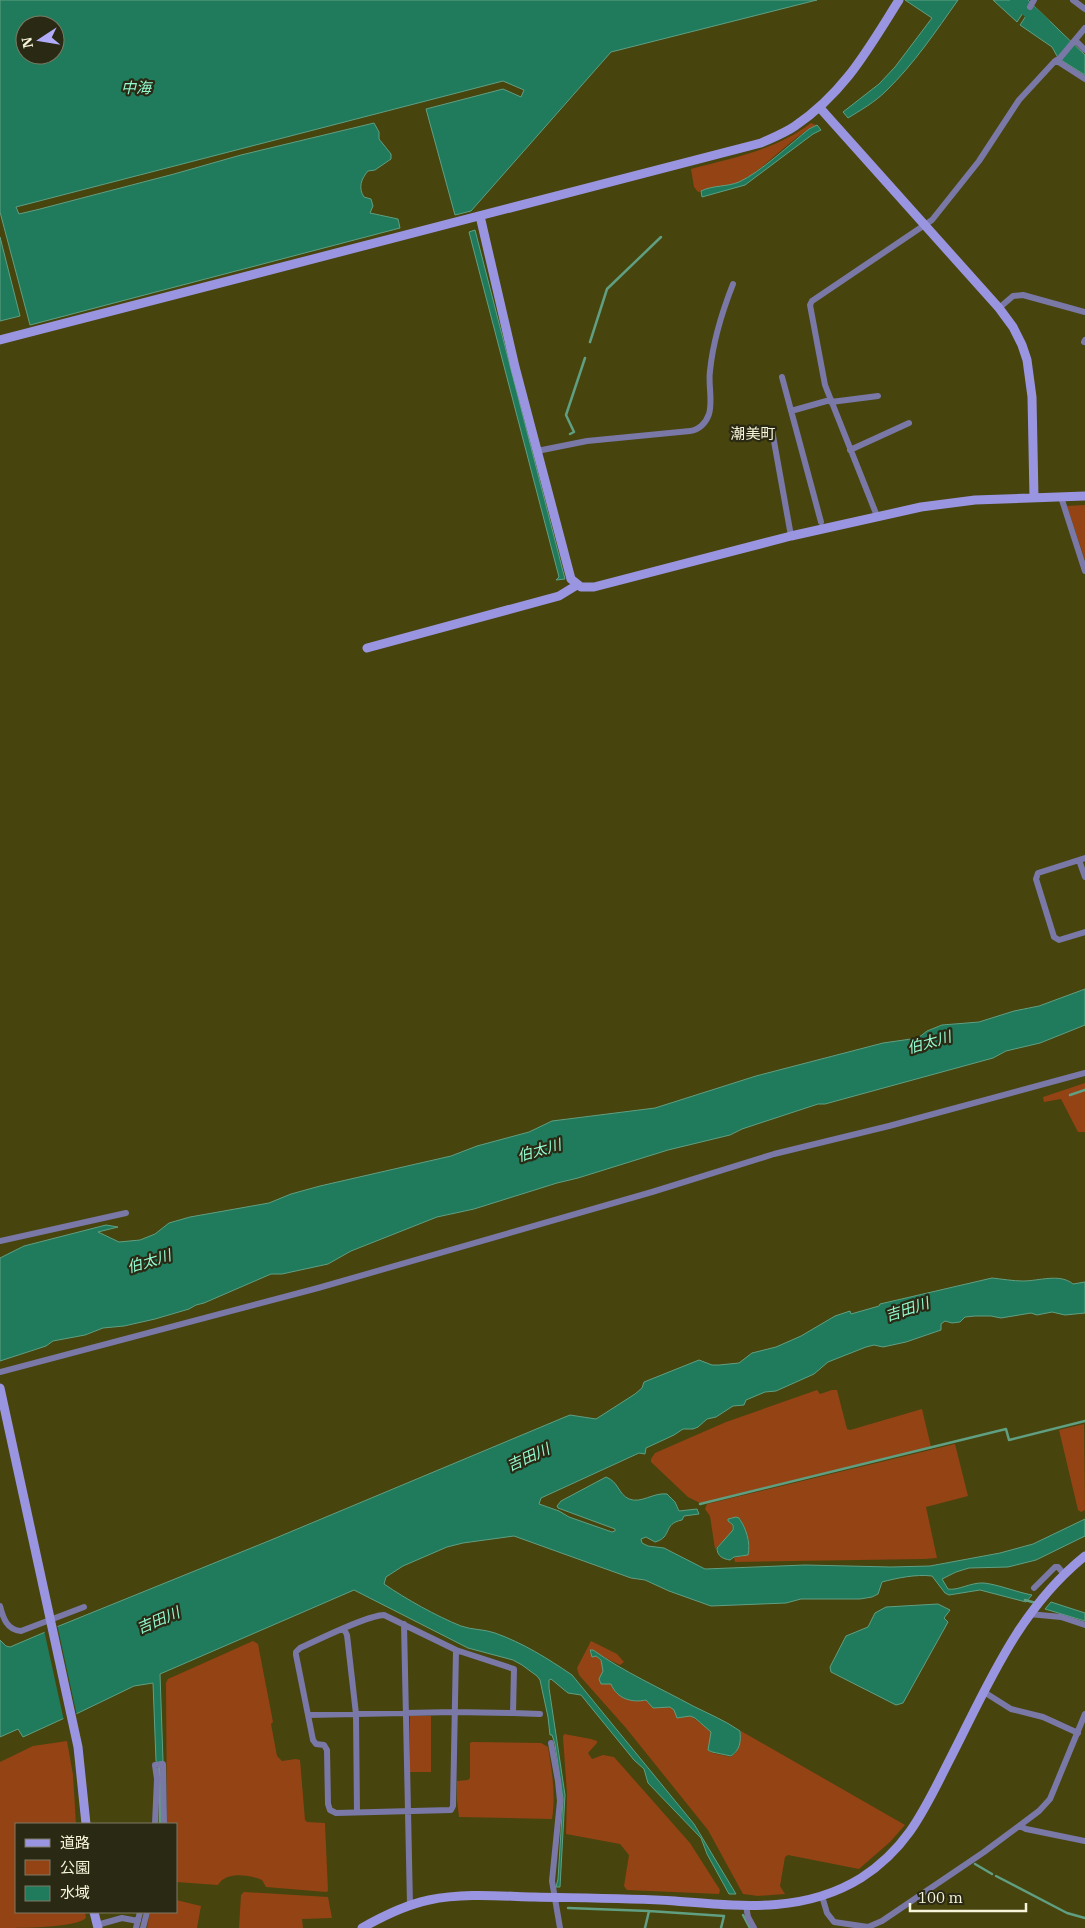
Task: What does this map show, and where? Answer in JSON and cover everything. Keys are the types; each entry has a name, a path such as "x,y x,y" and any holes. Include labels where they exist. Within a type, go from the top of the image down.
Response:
{"street":[{"path":"0,340 761,143 794,127 820,108 845,82 899,0"},
{"path":"1030,7 1034,0"},
{"path":"1073,0 1085,9"},
{"path":"877,516 830,401 825,385 810,305 812,301 926,226 979,161 1019,100 1059,60 1085,28"},
{"path":"1075,42 1085,50"},
{"path":"1059,60 1085,79"},
{"path":"820,108 999,308 1013,328 1027,360 1032,397 1034,498"},
{"path":"480,216 510,349 571,579 577,585 586,588 594,587 791,536 921,507 975,500 1085,496"},
{"path":"537,451 587,441 690,432 701,427 710,413 710,371 717,333 733,284"},
{"path":"999,308 1013,296 1023,295 1085,312"},
{"path":"782,377 821,522"},
{"path":"791,411 830,401 878,396"},
{"path":"850,450 910,423"},
{"path":"772,430 791,536"},
{"path":"1061,497 1085,571"},
{"path":"367,648 560,596 577,585"},
{"path":"1085,877 1082,859 1038,873 1036,878 1054,937 1059,940 1085,932"},
{"path":"0,1372 318,1288 652,1192 774,1154 889,1126 1085,1073"},
{"path":"0,1241 126,1213"},
{"path":"0,1388 78,1747 86,1823"},
{"path":"363,1928 410,1905 460,1896 649,1899 746,1906 782,1905 822,1896 850,1884 890,1856 908,1837 924,1810 1010,1642 1043,1596 1085,1556"},
{"path":"1034,1588 1055,1567 1058,1566 1064,1574"},
{"path":"0,1606 8,1626 16,1630 24,1630 51,1623 84,1607"},
{"path":"1031,1611 1061,1617 1085,1625"},
{"path":"456,1650 452,1809 446,1811 336,1813 330,1810 328,1804 327,1750 324,1746 314,1742 296,1652 300,1648 344,1629 384,1615 456,1650 514,1669 514,1713"},
{"path":"404,1624 410,1905"},
{"path":"344,1629 347,1635 356,1714 357,1812"},
{"path":"984,1692 1011,1709 1043,1717 1078,1733"},
{"path":"308,1715 454,1712 540,1714"},
{"path":"868,1926 882,1921 1039,1811 1050,1799 1085,1714"},
{"path":"551,1743 560,1800 552,1881 560,1928"},
{"path":"156,1823 163,1764 158,1765"},
{"path":"160,1779 164,1823"},
{"path":"1020,1826 1026,1829 1085,1841"},
{"path":"822,1896 827,1913 834,1922 878,1928"},
{"path":"746,1906 748,1917 754,1928"},
{"path":"94,1913 98,1926 122,1918 137,1925"},
{"path":"143,1928 147,1913"}],"green space":[{"path":"811,123 816,125 747,178 729,185 698,192 694,187 691,169 769,147"},
{"path":"1085,505 1085,560 1067,506"},
{"path":"1085,1083 1085,1132 1078,1132 1061,1099 1044,1102 1043,1097"},
{"path":"817,1390 820,1394 837,1390 847,1429 850,1430 922,1409 931,1447 700,1503 688,1497 651,1462 655,1453 726,1422"},
{"path":"1084,1424 1085,1510 1081,1512 1078,1510 1059,1430"},
{"path":"955,1444 968,1496 926,1507 937,1558 735,1562 734,1558 748,1555 749,1550 748,1536 740,1518 728,1519 732,1525 732,1532 715,1549 710,1516 705,1509 707,1504"},
{"path":"253,1641 258,1644 273,1722 271,1724 277,1756 282,1761 300,1760 305,1820 307,1822 325,1823 328,1891 266,1887 262,1880 238,1875 227,1878 218,1885 178,1882 178,1823 167,1823 166,1683 168,1679"},
{"path":"591,1641 617,1654 624,1662 620,1665 589,1650 592,1657 596,1656 601,1661 603,1671 599,1679 601,1684 611,1684 617,1693 626,1699 646,1700 653,1708 670,1707 674,1710 677,1718 690,1716 695,1719 711,1732 708,1750 712,1753 731,1757 739,1746 741,1731 905,1825 890,1842 859,1869 788,1855 785,1857 780,1886 785,1894 758,1896 743,1894 708,1830 626,1728 579,1675 577,1668"},
{"path":"410,1716 431,1716 431,1772 410,1772"},
{"path":"564,1734 597,1741 588,1753 592,1759 603,1755 614,1757 690,1843 720,1890 719,1894 627,1890 624,1886 629,1855 620,1844 566,1834 567,1794"},
{"path":"67,1741 73,1775 76,1823 15,1823 15,1913 85,1913 86,1918 59,1926 0,1928 0,1762 33,1746"},
{"path":"470,1743 541,1743 548,1747 554,1792 552,1819 459,1817 457,1781 470,1778"},
{"path":"244,1892 328,1897 332,1918 302,1919 303,1928 239,1928 241,1895"},
{"path":"178,1900 201,1906 197,1928 147,1928 150,1913 178,1913"}],"water":[{"name":"中海","path":"0,0 817,0 611,52 471,211 455,215 426,109 503,89 521,97 524,90 503,81 16,207 19,214 241,155 374,123 379,132 379,139 391,154 391,159 375,170 368,171 362,180 361,190 364,197 371,199 373,206 370,213 398,219 400,228 30,325 0,212"},
{"path":"905,0 958,0 924,47 896,81 868,106 848,118 843,112 879,84 895,67 932,18"},
{"path":"993,0 1028,0 1030,2 1017,22"},
{"path":"1033,5 1085,55 1085,75 1061,60 1052,47 1020,25"},
{"path":"817,125 821,130 745,185 702,197 701,191 734,184 748,177 766,165 809,129"},
{"path":"475,230 565,579 556,580 559,577 469,232"},
{"path":"0,237 20,316 0,321"},
{"name":"伯太川","path":"1085,989 1085,1025 1040,1043 1006,1051 993,1058 825,1104 818,1104 742,1129 730,1135 668,1150 474,1209 437,1217 351,1251 328,1264 282,1274 271,1274 189,1309 155,1319 124,1326 103,1328 85,1335 53,1341 46,1346 0,1361 0,1258 24,1246 106,1225 118,1227 98,1232 119,1242 140,1240 155,1234 169,1223 190,1217 269,1203 291,1194 320,1186 451,1156 477,1146 529,1132 552,1121 655,1108 756,1076 883,1043 918,1038 927,1031 942,1025 979,1022 1014,1011 1039,1006"},
{"name":"吉田川","path":"992,1278 1023,1281 1056,1278 1073,1284 1085,1282 1085,1313 1065,1315 1052,1312 1037,1315 1031,1313 1001,1318 991,1316 965,1317 960,1322 952,1323 945,1321 941,1324 941,1330 906,1342 883,1347 874,1345 866,1347 828,1362 814,1374 776,1391 765,1392 746,1400 744,1405 733,1406 716,1417 707,1419 698,1427 683,1429 646,1448 645,1454 639,1453 541,1498 539,1504 612,1532 615,1529 557,1506 561,1501 606,1477 614,1482 625,1497 629,1499 638,1500 667,1494 675,1502 679,1511 697,1509 699,1514 684,1516 682,1520 672,1524 661,1540 655,1542 646,1537 641,1539 642,1543 648,1546 664,1548 705,1569 805,1565 930,1566 1000,1553 1033,1544 1085,1519 1085,1536 1036,1560 1008,1567 969,1568 942,1579 948,1589 984,1583 1032,1595 1026,1602 980,1590 949,1595 945,1593 932,1576 920,1576 882,1582 878,1594 860,1599 801,1599 786,1603 711,1606 645,1580 631,1578 514,1536 447,1547 403,1566 386,1577 384,1584 431,1612 461,1626 491,1632 515,1641 572,1675 694,1824 736,1894 729,1894 707,1854 701,1838 648,1783 644,1769 634,1760 581,1695 568,1693 551,1679 549,1680 549,1688 565,1795 560,1887 556,1887 563,1799 555,1744 552,1735 550,1735 540,1680 513,1660 468,1648 354,1590 160,1674 163,1761 157,1763 156,1761 153,1683 134,1686 74,1715 54,1628 570,1415 596,1419 635,1394 642,1388 644,1382 699,1360 712,1365 739,1363 752,1353 776,1347 801,1336 835,1316 850,1311 851,1314 879,1306 880,1304"},
{"path":"739,1518 746,1531 748,1555 734,1557 730,1560 725,1559 718,1553 717,1548 733,1530 733,1525 728,1519"},
{"path":"1051,1602 1085,1613 1085,1621 1045,1609"},
{"path":"938,1604 950,1610 944,1618 948,1622 903,1703 896,1705 831,1672 830,1667 846,1636 868,1627 875,1613 886,1607"},
{"path":"50,1630 69,1716 23,1737 18,1729 0,1737 0,1640 10,1647"},
{"path":"590,1650 740,1731 740,1742 736,1751 731,1756 712,1752 708,1750 711,1732 695,1718 690,1716 677,1718 674,1710 670,1707 653,1708 646,1700 635,1701 626,1699 617,1693 611,1684 601,1684 599,1679 603,1671 601,1660 596,1656 592,1657"}],"pier":[{"path":"57,1624 77,1716 64,1721 44,1630"}],"waterway":[{"path":"1017,0 1043,24"},
{"path":"590,342 607,289 661,237"},
{"path":"570,434 574,432 566,415 585,358"},
{"path":"1070,1095 1085,1090"},
{"path":"700,1504 1006,1429 1009,1440 1085,1421"},
{"path":"1025,1600 1036,1603"},
{"path":"159,1766 160,1778"},
{"path":"160,1783 160,1823"},
{"path":"975,1864 992,1874"},
{"path":"996,1876 1067,1913 1085,1918"},
{"path":"568,1908 724,1916 721,1928"},
{"path":"645,1928 649,1911"},
{"path":"743,1915 750,1928"}],"district":[{"name":"潮美町","path":"753,433"}]}
